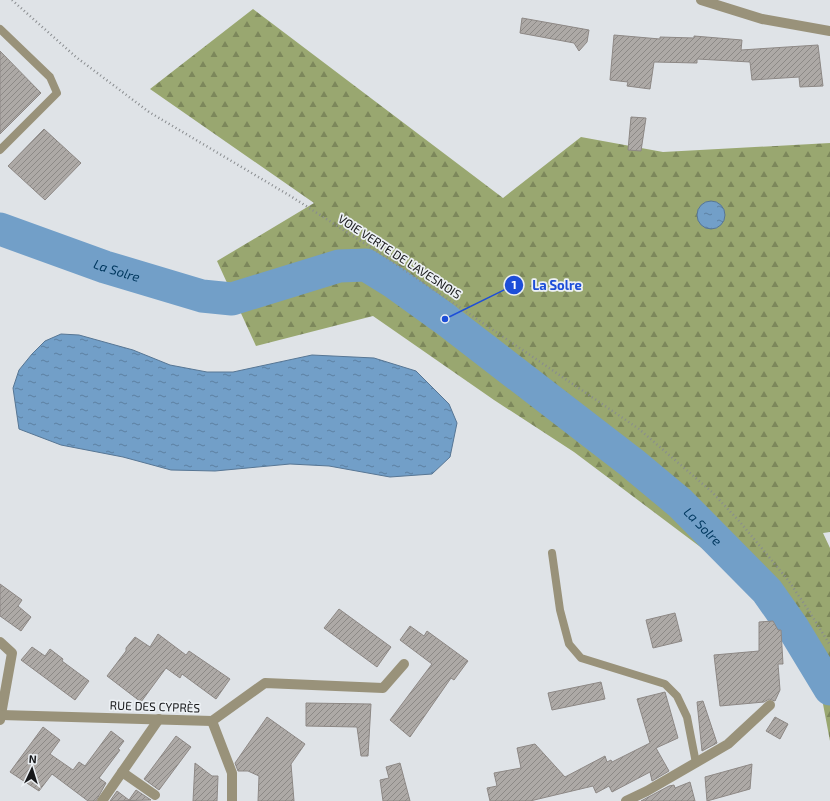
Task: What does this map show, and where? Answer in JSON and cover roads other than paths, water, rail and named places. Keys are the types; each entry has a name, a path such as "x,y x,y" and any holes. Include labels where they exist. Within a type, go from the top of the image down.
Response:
{"street":[{"path":"701,0 762,19 830,30"},
{"name":"RUE DES CYPRÈS","path":"0,642 12,653 0,718 212,721 265,683 384,688 404,664"},
{"path":"626,801 647,791 728,744 770,705"},
{"path":"102,801 159,720"},
{"path":"212,721 232,773 232,801"},
{"path":"122,772 155,795"}],"lane":[{"path":"0,29 50,76 57,93 0,150"},
{"path":"552,553 560,610 568,644 581,658 665,684 677,696 687,717 696,762"}],"water":[{"path":"711,201 721,205 725,215 721,225 711,229 701,225 697,215 701,205"},
{"path":"61,334 79,335 133,350 170,365 207,372 233,372 312,355 374,358 416,371 449,404 457,423 450,457 432,474 390,477 329,466 290,464 215,471 171,470 123,457 61,445 19,429 13,388 19,370 32,354 45,341"}],"waterway":[{"name":"La Solre","path":"0,229 105,267 202,296 232,299 339,266 366,265 395,283 445,319 632,463 680,503 767,591 793,628 830,689"}],"place":[{"name":"La Solre","path":"445,319"}]}
